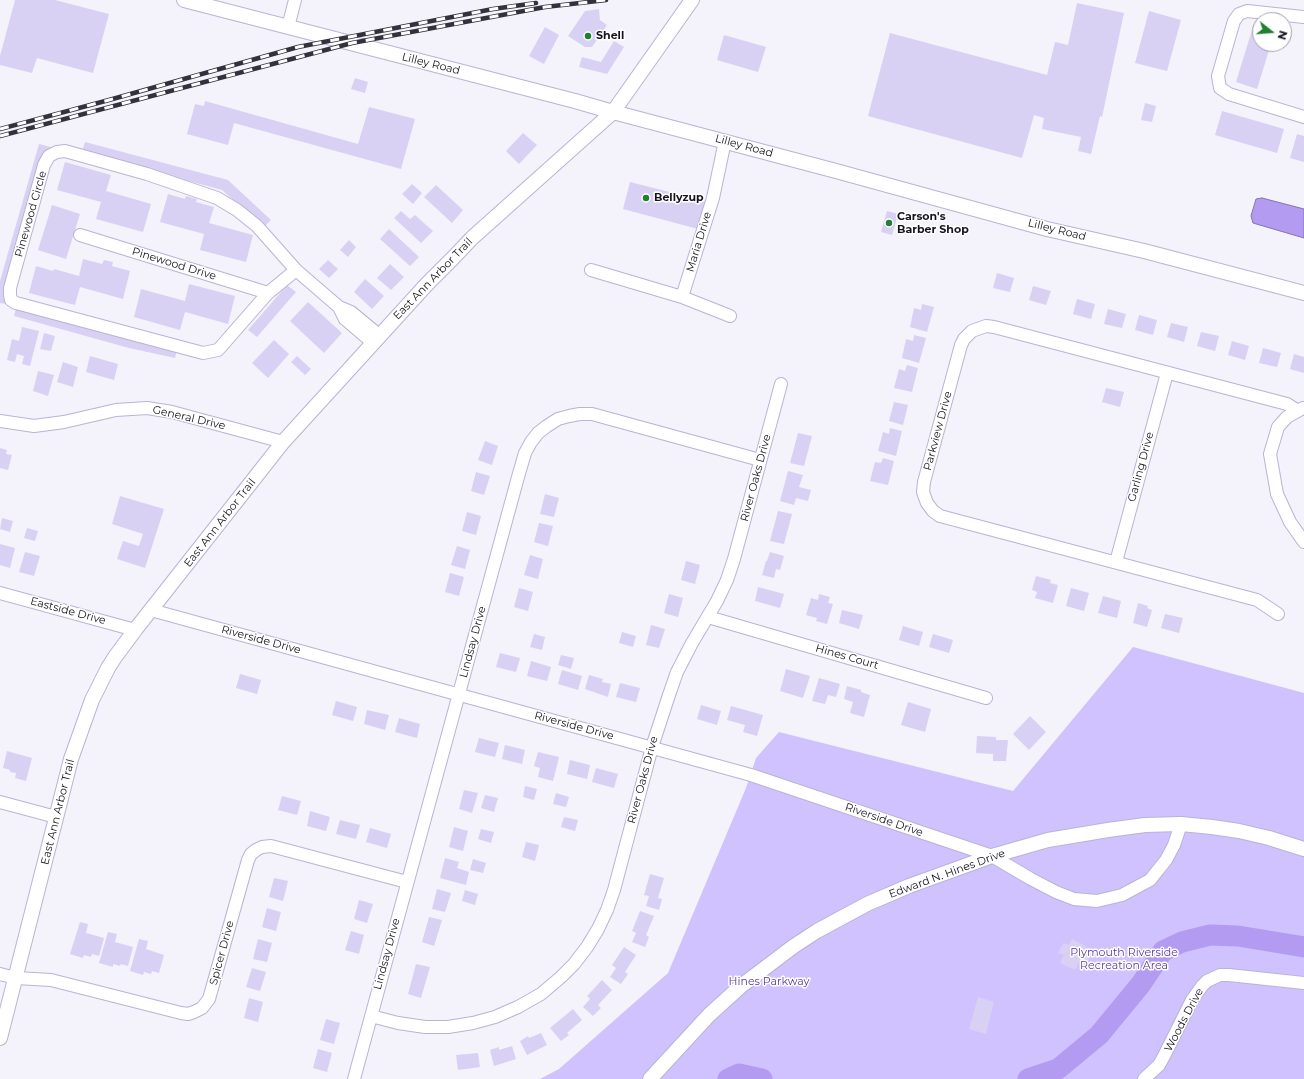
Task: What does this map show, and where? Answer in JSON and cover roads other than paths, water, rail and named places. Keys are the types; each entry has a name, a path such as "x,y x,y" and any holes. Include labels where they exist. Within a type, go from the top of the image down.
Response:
{"street":[{"name":"Lilley Road","path":"184,0 575,101 1047,229 1144,251 1304,293"},
{"path":"288,27 295,0"},
{"name":"East Ann Arbor Trail","path":"0,1038 71,760 92,700 108,668 135,630 283,442 425,286 472,238 613,112 692,0"},
{"path":"1304,17 1247,11 1239,14 1234,21 1218,76 1220,88 1229,94 1304,118"},
{"name":"Maria Drive","path":"682,297 713,198 725,141"},
{"name":"Pinewood Circle","path":"65,151 147,174 218,198 237,210 257,226 296,270 268,293 218,350 203,353 16,303 11,300 10,288 44,165 49,156 57,152 65,151"},
{"name":"Pinewood Drive","path":"80,235 268,293"},
{"path":"296,270 339,307 345,319 376,339"},
{"path":"591,270 682,297 730,316"},
{"name":"Parkview Drive","path":"1278,614 1257,600 940,516 933,511 927,503 924,492 924,482 961,345 964,339 972,331 986,326 1287,404 1301,409"},
{"name":"Garling Drive","path":"1116,562 1167,373"},
{"name":"River Oaks Drive","path":"370,1016 398,1023 425,1027 448,1027 473,1023 495,1017 518,1007 541,994 574,964 587,947 607,910 614,890 652,747 677,672 727,580 781,384"},
{"name":"General Drive","path":"0,422 34,426 64,422 116,410 147,408 172,412 283,442"},
{"path":"1301,409 1287,417 1278,427 1270,454 1277,494 1290,522 1304,542"},
{"name":"Lindsay Drive","path":"354,1079 525,453 531,442 546,426 558,419 580,414 592,414 760,460"},
{"name":"Eastside Drive","path":"0,593 135,630"},
{"name":"Riverside Drive","path":"151,610 751,775 992,856 1031,879 1056,892 1074,899 1097,901 1122,895 1150,880 1166,860 1174,845 1181,824"},
{"name":"Hines Court","path":"708,617 986,698"},
{"path":"0,802 56,817"},
{"name":"Edward N. Hines Drive","path":"650,1079 709,1015 741,986 794,946 867,904 909,886 992,856 1048,840 1145,825 1181,824 1212,826 1239,831 1269,838 1304,849"},
{"name":"Spicer Drive","path":"0,974 16,978 51,980 181,1013 194,1012 202,1008 209,999 248,860 256,850 262,847 271,846 407,882"},
{"name":"Woods Drive","path":"1144,1079 1152,1072 1164,1056 1192,1000 1207,981 1220,975 1229,975 1304,983"}],"waterway":[{"path":"1028,1079 1058,1069 1099,1035 1141,984 1163,951 1182,942 1210,935 1238,936 1304,947"},
{"path":"728,1079 739,1074 762,1079"}],"railway":[{"path":"0,136 352,43 545,7 606,0"},
{"path":"0,129 298,47 493,9 536,3"}],"place":[{"name":"Shell","path":"588,36"},
{"name":"Bellyzup","path":"646,198"},
{"name":"Carson's Barber Shop","path":"889,223"}],"park label":[{"name":"Plymouth Riverside Recreation Area","path":"1124,959"},
{"name":"Hines Parkway","path":"769,982"}]}
